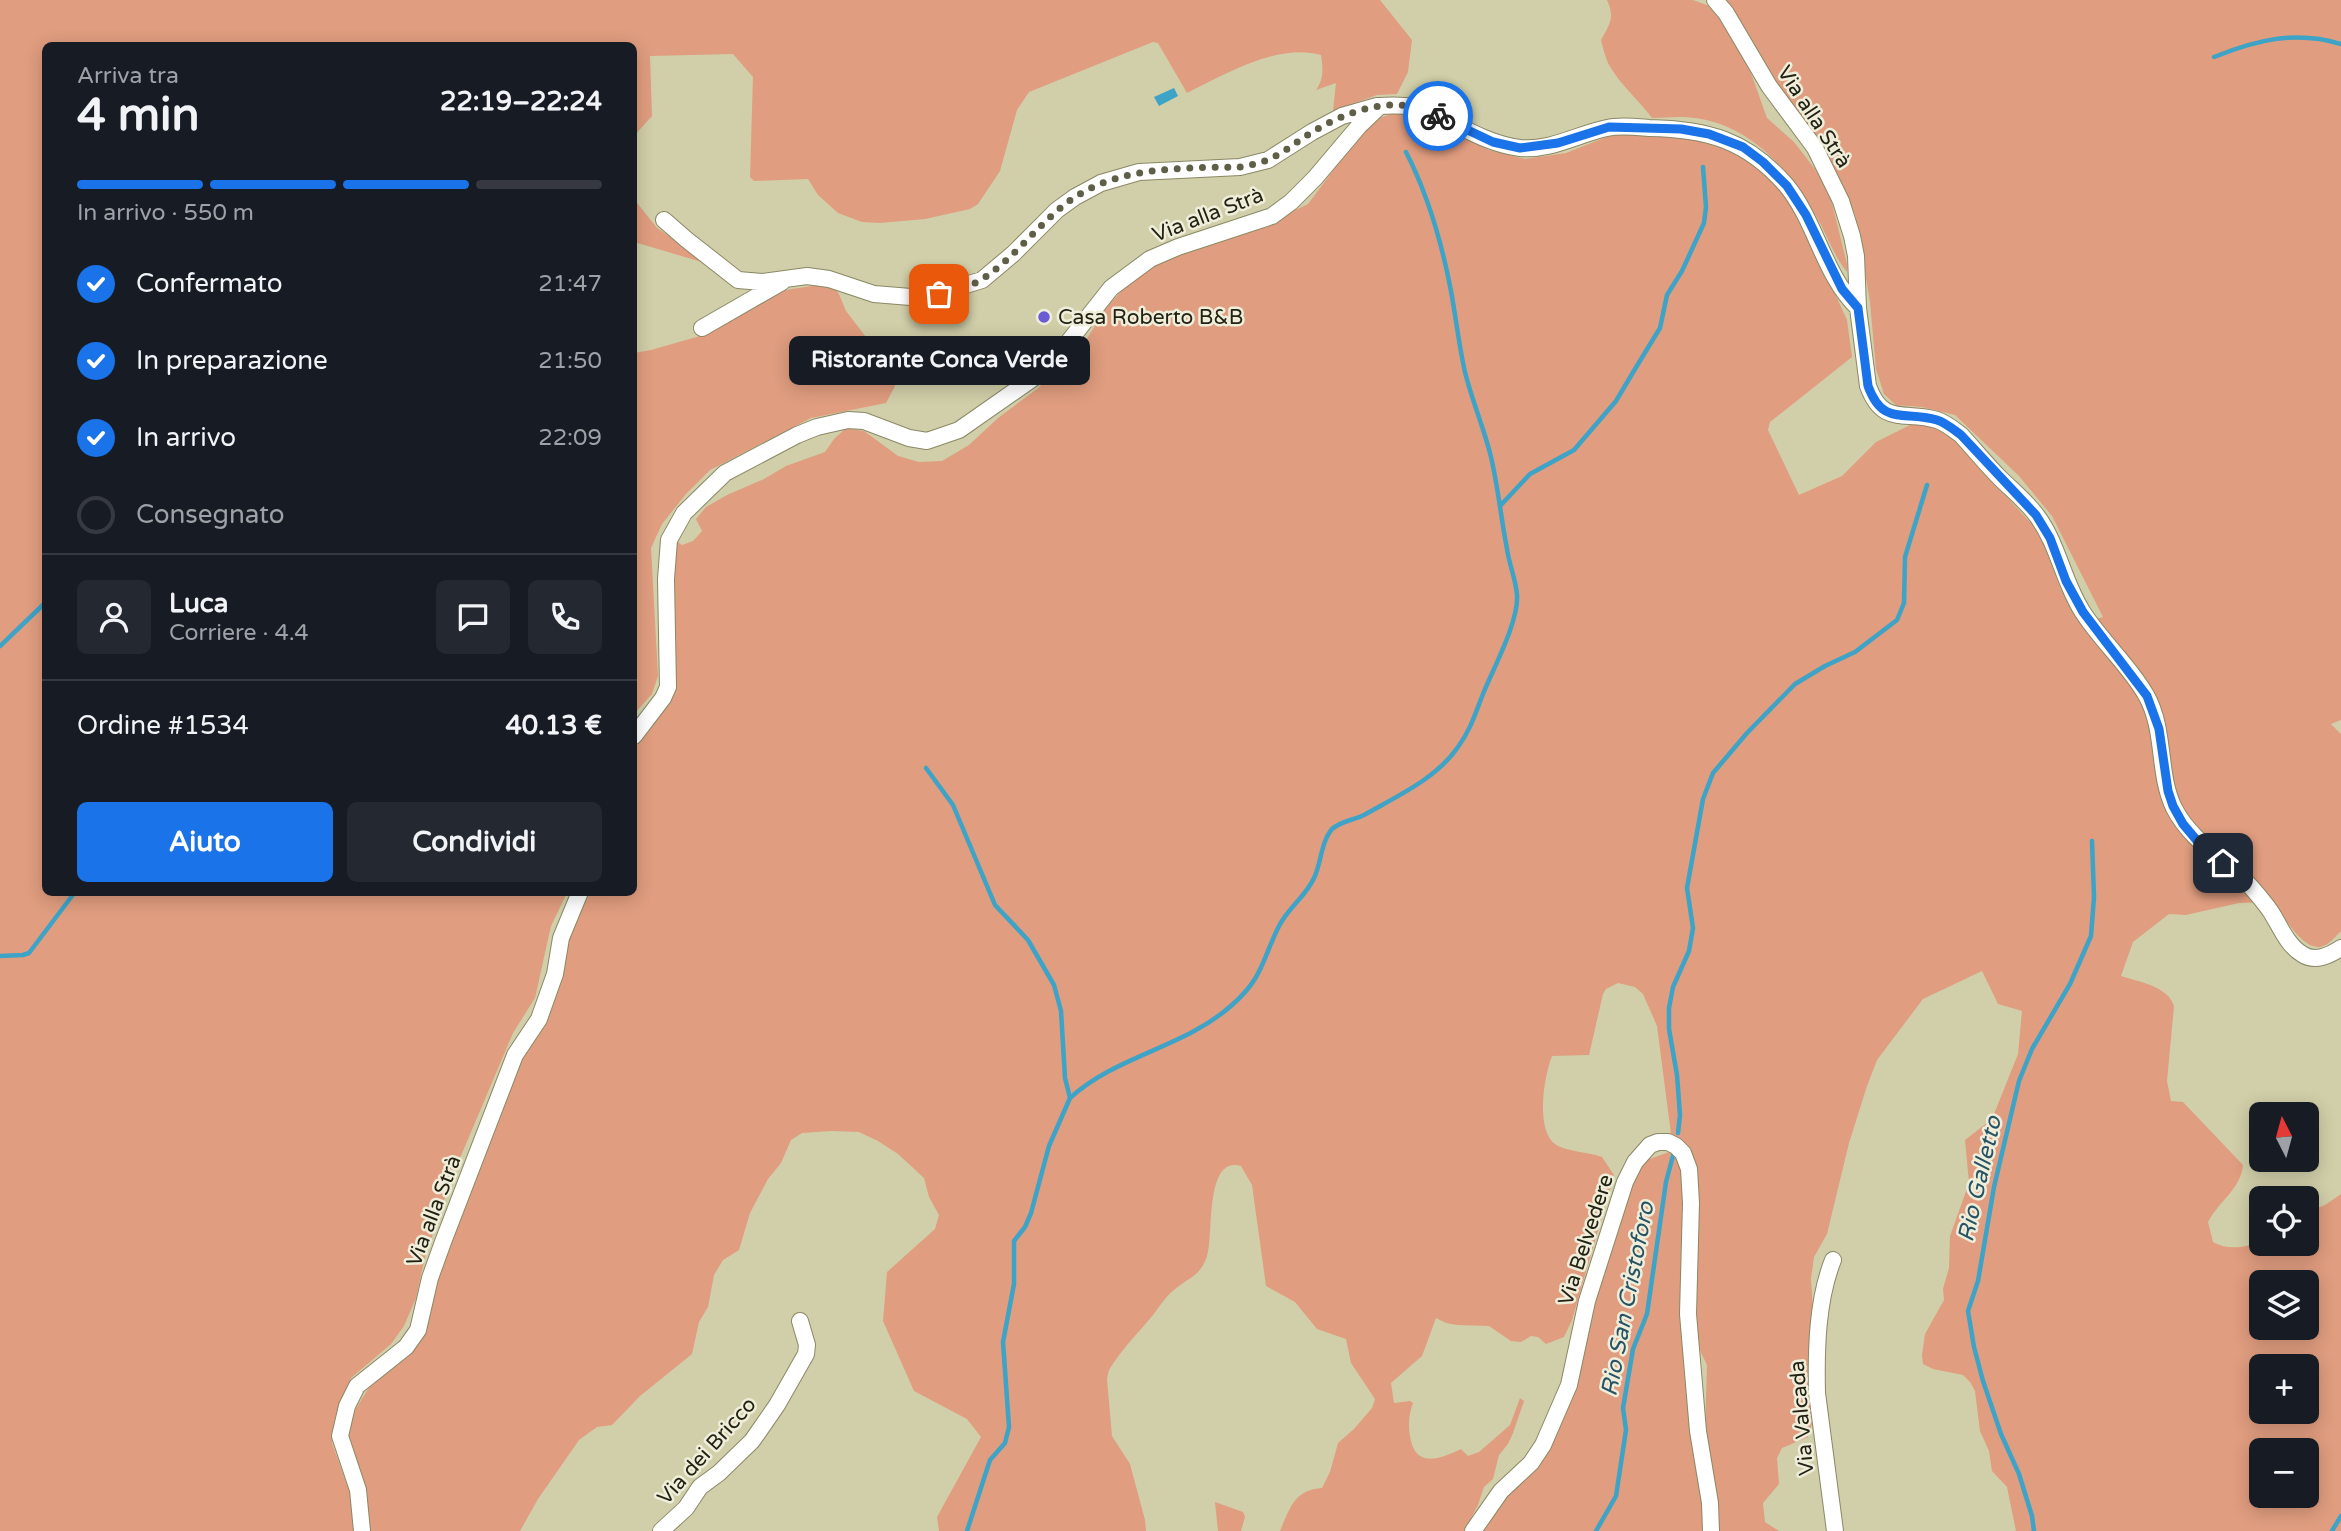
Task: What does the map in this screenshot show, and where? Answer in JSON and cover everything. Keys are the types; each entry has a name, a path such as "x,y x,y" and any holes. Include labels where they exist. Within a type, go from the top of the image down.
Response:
{"street":[{"name":"Via alla Strà","path":"1715,0 1726,13 1769,86 1815,148 1841,201 1852,236 1858,308 1868,386 1872,398 1880,408 1894,415 1931,419 1951,427 2036,515 2050,538 2066,581 2083,612 2147,696 2159,729 2168,791 2183,824 2199,843 2249,884 2300,954 2318,958 2341,948"},
{"name":"Via alla Strà","path":"637,732 663,698 668,687 666,579 669,540 684,513 726,473 797,435 848,420 864,421 909,438 927,441 959,430 1042,372 1111,288 1150,259 1272,216 1291,202 1380,106 1420,108 1493,142 1520,148 1558,143 1609,127 1681,129 1709,134 1743,147 1787,186 1806,215 1842,289 1858,308"},
{"path":"664,220 738,280 762,282 807,276 829,279 874,294 923,298 982,280 1057,211 1075,197 1101,183 1139,172 1240,167 1268,160 1342,116 1380,106"},
{"path":"702,328 787,279"},
{"name":"Via alla Strà","path":"362,1531 358,1490 340,1436 347,1406 357,1386 406,1346 418,1331 430,1278 443,1242 515,1055 539,1019 555,974 561,938 578,896"},
{"name":"Via Belvedere","path":"1473,1531 1502,1491 1531,1463 1544,1445 1569,1385 1587,1301 1625,1182 1635,1162 1650,1146 1658,1142 1676,1146 1683,1153 1689,1169 1691,1203 1688,1314 1698,1431 1710,1503 1711,1531"},
{"name":"Via Valcada","path":"1832,1260 1824,1285 1816,1370 1835,1531"},
{"name":"Via dei Bricco","path":"661,1531 686,1508 700,1487 719,1473 751,1441 777,1405 806,1354 807,1345 800,1321"}],"shaded area":[{"path":"0,0 1380,0 1412,40 1408,72 1397,94 1377,95 1333,111 1336,83 1316,90 1322,73 1321,55 1304,52 1287,53 1252,62 1187,93 1158,43 1153,42 1029,92 1017,110 1000,171 978,204 970,209 925,219 880,223 862,222 838,213 818,195 808,179 754,181 750,177 753,77 733,54 650,56 652,116 637,133 637,42 42,42 42,896 566,896 551,926 535,998 513,1033 452,1177 425,1257 416,1298 404,1326 391,1344 351,1378 335,1418 332,1443 351,1496 356,1531 0,1531"},
{"path":"1607,0 1693,0 1712,7 1751,73 1767,118 1794,142 1815,169 1831,199 1847,272 1794,182 1751,140 1715,122 1690,117 1652,118 1612,71 1607,60 1601,40 1610,20 1611,11"},
{"path":"1722,0 2341,0 2341,720 2331,724 2341,734 2341,931 2325,945 2312,946 2299,937 2273,902 2239,903 2186,915 2169,914 2133,942 2121,976 2159,989 2171,999 2174,1006 2167,1081 2171,1101 2183,1102 2243,1165 2234,1188 2208,1222 2213,1242 2231,1247 2249,1245 2249,1256 2319,1256 2319,1207 2341,1194 2341,1531 2016,1531 2007,1487 1992,1471 1989,1451 1980,1431 1975,1391 1963,1375 1933,1369 1923,1364 1922,1355 1925,1334 1944,1300 1950,1236 1969,1183 1965,1140 1992,1119 2018,1054 2022,1011 1998,1004 1982,971 1923,999 1877,1060 1867,1086 1849,1143 1827,1234 1814,1257 1809,1362 1813,1420 1808,1437 1782,1448 1777,1458 1779,1484 1763,1503 1765,1522 1779,1531 1716,1531 1705,1434 1707,1365 1698,1346 1693,1324 1692,1158 1671,1134 1657,1026 1643,994 1635,987 1618,983 1606,989 1603,994 1589,1055 1552,1056 1544,1090 1543,1117 1551,1139 1563,1148 1602,1157 1614,1175 1572,1320 1564,1337 1546,1344 1538,1337 1531,1336 1521,1342 1511,1341 1489,1326 1457,1325 1436,1318 1422,1356 1391,1383 1394,1403 1413,1403 1409,1423 1410,1436 1417,1453 1429,1459 1461,1449 1468,1456 1479,1452 1510,1425 1520,1398 1524,1401 1508,1444 1499,1455 1493,1479 1484,1487 1464,1531 1280,1531 1290,1508 1299,1496 1322,1488 1330,1472 1338,1443 1372,1408 1375,1399 1351,1363 1346,1339 1317,1329 1295,1302 1266,1286 1252,1185 1241,1166 1229,1166 1221,1173 1216,1185 1209,1246 1204,1263 1197,1273 1168,1295 1109,1370 1107,1379 1112,1436 1130,1464 1146,1531 939,1531 937,1517 981,1437 967,1419 914,1391 883,1321 887,1272 935,1229 939,1215 929,1197 924,1178 898,1154 859,1132 831,1131 802,1133 791,1140 781,1163 768,1179 750,1213 739,1250 723,1260 714,1275 708,1307 699,1322 692,1354 640,1396 612,1425 597,1427 579,1440 538,1499 520,1531 370,1531 347,1436 352,1415 368,1389 411,1351 424,1334 436,1280 577,913 586,896 637,896 637,744 669,702 675,688 676,635 672,618 676,535 682,545 693,541 702,531 696,519 706,507 786,466 825,452 846,428 864,431 898,456 919,462 942,461 969,445 998,418 1037,389 1083,345 1106,308 1133,278 1175,255 1256,229 1308,204 1376,119 1398,112 1421,115 1489,150 1525,159 1566,153 1614,134 1705,139 1743,155 1778,186 1806,230 1847,320 1852,357 1770,422 1768,430 1799,495 1842,476 1876,442 1912,424 1930,425 1953,438 2039,532 2061,590 2083,623 2103,617 2052,516 2019,476 1955,415 1922,407 1896,405 1884,394 1876,369 1870,302 1855,214 1817,137 1785,100 1763,67 1739,19"},
{"path":"637,203 657,228 712,265 637,243"},
{"path":"818,285 835,289 846,311 889,367 895,386 886,403 811,418 710,470 662,524 651,548 658,676 652,694 637,711 637,352 700,336 773,292"},
{"path":"1669,1152 1680,1158 1686,1195 1682,1336 1688,1363 1706,1531 1478,1531 1503,1497 1530,1474 1586,1325 1636,1174 1647,1160"},
{"path":"1215,1502 1243,1512 1245,1517 1241,1531 1218,1531"}],"water":[{"path":"1174,88 1178,96 1159,106 1154,97"}],"waterway":[{"path":"2214,57 2245,46 2292,37 2341,44"},
{"path":"1070,1098 1108,1071 1193,1032 1213,1020 1242,995 1261,968 1283,920 1311,884 1332,829 1364,815 1415,786 1439,768 1458,747 1472,721 1510,631 1517,595 1493,468 1465,372 1439,238 1428,202 1406,152"},
{"path":"1500,506 1530,474 1574,450 1616,401 1660,328 1667,295 1682,271 1704,223 1706,207 1703,167"},
{"name":"Rio San Cristoforo","path":"1678,1133 1680,1115 1669,1029 1669,1008 1673,987 1689,951 1693,928 1687,888 1703,799 1713,773 1795,684 1855,652 1897,620 1904,603 1905,557 1927,485"},
{"path":"0,646 42,606"},
{"path":"926,768 953,805 995,905 1028,940 1054,985 1061,1011 1065,1078 1070,1098 1049,1146 1031,1213 1025,1227 1014,1241 1014,1284 1003,1342 1009,1427 1005,1443 990,1460 967,1531"},
{"name":"Rio Galletto","path":"2034,1531 2019,1474 2001,1434 1983,1381 1968,1311 1978,1281 1994,1187 2019,1081 2032,1049 2070,984 2091,936 2094,897 2092,841"},
{"path":"0,956 29,953 72,896"},
{"name":"Rio San Cristoforo","path":"1596,1531 1616,1496 1626,1430 1623,1408 1633,1349 1647,1314 1666,1182 1674,1152"},
{"path":"2332,1531 2341,1516"}],"way so far":[{"path":"939,294 982,280 1075,197 1117,177 1139,172 1240,167 1268,160 1312,132 1342,116 1363,109 1397,105 1420,108 1438,116"}],"place":[{"name":"Ristorante Conca Verde","path":"939,294"},
{"name":"Casa Roberto B&B","path":"1044,317"}],"route":[{"path":"1438,116 1493,142 1520,148 1558,143 1609,127 1681,129 1709,134 1743,147 1763,162 1787,186 1806,215 1842,289 1858,308 1863,354 1872,398 1885,412 1931,419 1951,427 2036,515 2050,538 2066,581 2083,612 2147,696 2159,729 2168,791 2173,806 2183,824 2199,843 2223,863"}]}
